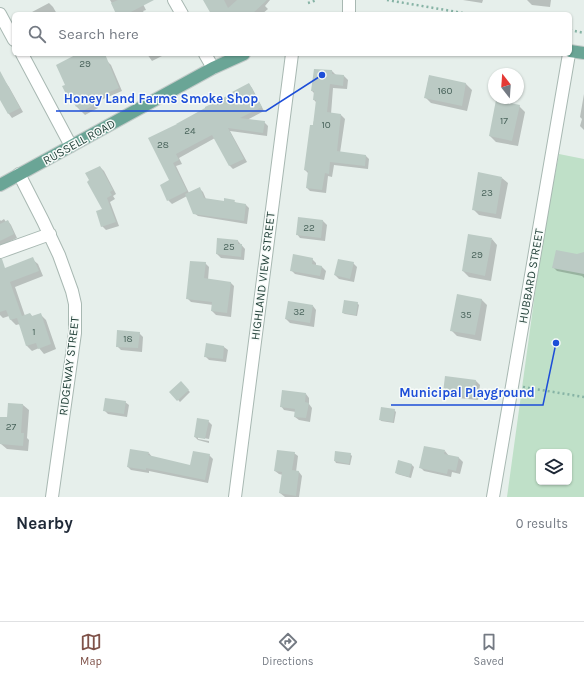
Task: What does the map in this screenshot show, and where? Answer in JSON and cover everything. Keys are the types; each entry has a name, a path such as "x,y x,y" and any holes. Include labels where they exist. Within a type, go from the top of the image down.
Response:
{"main road":[{"path":"572,51 584,53"},
{"name":"RUSSELL ROAD","path":"0,185 213,68 240,56"}],"street":[{"path":"174,0 181,12"},
{"path":"349,0 349,12"},
{"path":"0,14 12,36"},
{"path":"23,56 71,146"},
{"path":"206,56 213,68"},
{"name":"HIGHLAND VIEW STREET","path":"235,497 292,56"},
{"name":"HUBBARD STREET","path":"493,497 569,56"},
{"name":"RIDGEWAY STREET","path":"19,174 50,234 70,286 75,304 75,333 52,497"},
{"path":"0,252 50,234"}],"path":[{"path":"308,3 317,0"},
{"path":"387,0 457,12"},
{"path":"572,30 584,33"},
{"path":"520,387 584,397"}],"green space":[{"path":"559,154 584,159 584,497 507,497 543,235"}],"building":[{"path":"118,0 154,0 131,12 115,12 111,3"},
{"path":"203,0 224,0 228,8 237,0 267,0 254,12 210,12"},
{"path":"73,56 106,56 119,88 93,99 96,104 81,112 78,106 76,107 70,95 67,96 62,86 65,85 56,65"},
{"path":"314,69 332,70 332,74 344,75 343,86 330,84 327,112 341,114 337,151 366,155 365,166 330,162 329,174 325,173 322,190 306,188 308,171 304,170 310,125 313,125 316,100 313,100 314,91 311,91"},
{"path":"0,71 20,108 8,114 0,100"},
{"path":"429,75 466,83 462,106 424,98"},
{"path":"249,83 262,107 240,118 265,121 263,133 228,128 244,159 229,166 212,135 176,154 179,160 173,163 187,191 167,201 160,185 169,180 148,138 177,124"},
{"path":"495,104 520,105 512,141 489,136"},
{"path":"100,166 113,190 110,192 112,195 107,198 116,222 101,227 96,211 102,209 87,182 89,180 85,173"},
{"path":"478,172 502,177 496,214 472,210"},
{"path":"200,187 204,198 224,201 224,198 235,200 234,202 246,204 244,221 193,214 185,194"},
{"path":"298,217 323,220 321,238 296,235"},
{"path":"8,220 14,234 0,241 0,224"},
{"path":"468,234 492,238 485,276 462,271"},
{"path":"217,238 238,240 238,244 242,244 241,257 216,254"},
{"path":"556,250 577,254 584,252 584,274 552,268"},
{"path":"293,254 313,258 312,264 322,266 320,276 290,271"},
{"path":"33,257 39,271 10,282 22,316 30,313 32,316 41,313 51,344 38,349 36,343 26,346 17,318 10,320 6,310 0,312 0,259 2,259 5,268"},
{"path":"338,259 354,262 350,279 334,275"},
{"path":"190,261 206,262 204,278 231,282 227,313 211,311 212,302 186,299"},
{"path":"457,294 482,299 475,335 450,331"},
{"path":"344,300 358,302 356,315 342,313"},
{"path":"288,301 313,305 310,323 285,319"},
{"path":"117,330 140,332 138,348 116,347"},
{"path":"206,343 224,346 223,359 204,357"},
{"path":"445,376 476,380 474,397 443,393"},
{"path":"181,381 189,390 177,401 169,392"},
{"path":"282,390 306,393 305,402 309,403 306,418 294,417 295,409 280,407"},
{"path":"105,398 126,401 124,414 103,411"},
{"path":"8,403 23,404 21,433 24,433 23,446 0,444 0,417 7,417"},
{"path":"381,407 395,409 393,422 379,420"},
{"path":"197,418 209,420 205,439 194,437"},
{"path":"424,446 445,450 444,454 459,457 456,471 448,469 447,474 419,468"},
{"path":"130,449 149,452 148,455 190,465 193,451 210,454 205,480 146,468 146,470 127,467"},
{"path":"277,450 295,452 292,470 299,471 296,496 279,493 282,472 274,471"},
{"path":"335,451 351,453 349,464 334,461"},
{"path":"398,460 412,464 409,477 395,473"}],"place":[{"name":"Honey Land Farms Smoke Shop","path":"322,75"},
{"name":"Municipal Playground","path":"556,343"}]}
